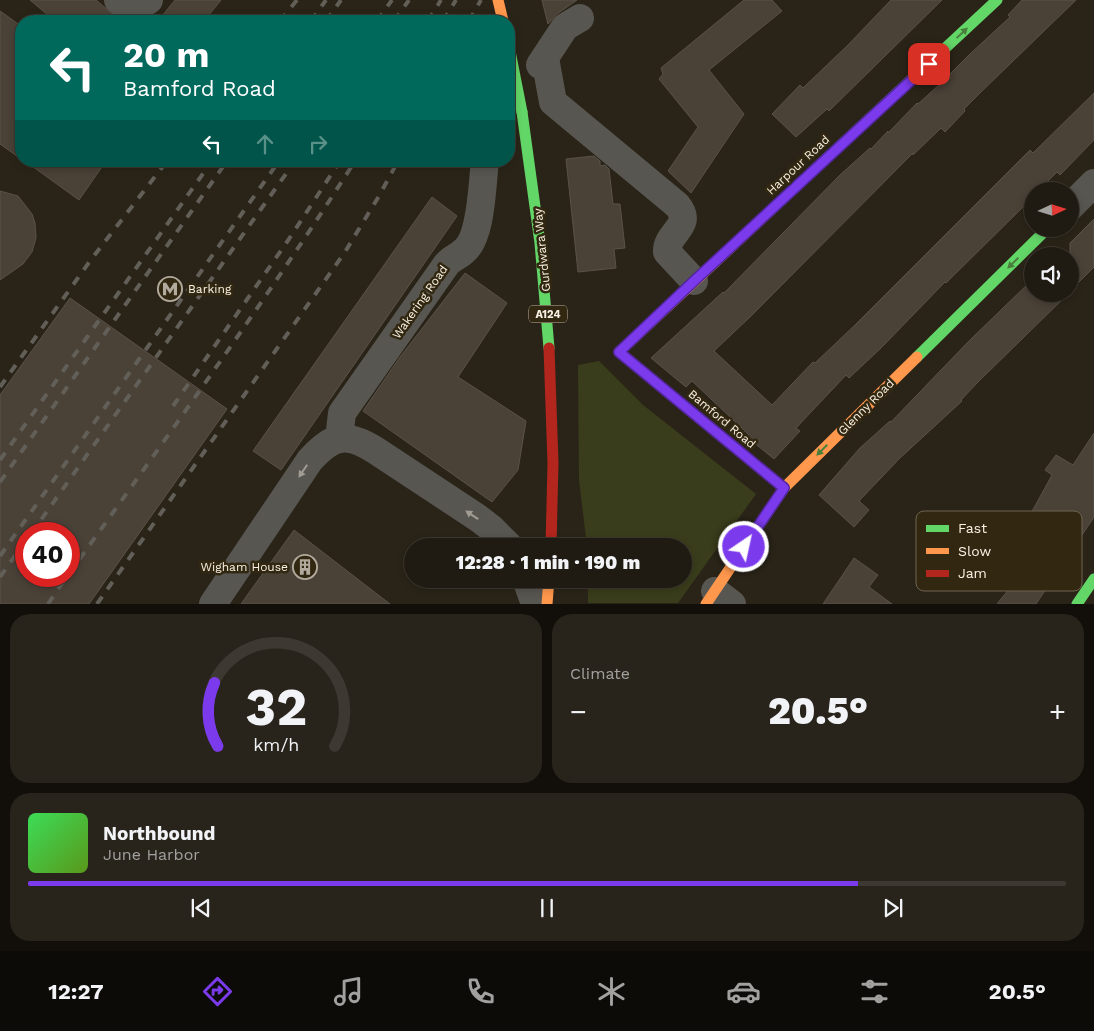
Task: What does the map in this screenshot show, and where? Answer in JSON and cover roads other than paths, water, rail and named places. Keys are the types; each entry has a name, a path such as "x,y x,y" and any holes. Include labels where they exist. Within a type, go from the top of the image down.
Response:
{"street":[{"path":"118,0 123,4 136,8 148,0"},
{"path":"498,0 502,15"},
{"name":"Harpour Road","path":"619,352 997,0"},
{"path":"580,18 565,27 542,61 553,102 682,210 682,223 668,243 667,252 694,281"},
{"name":"Gurdwara Way","path":"515,76 536,200 549,330 553,434 552,538"},
{"name":"Wakering Road","path":"339,439 342,413 451,258 465,251 470,244 481,201 484,167"},
{"path":"1079,198 1094,183"},
{"name":"Glenny Road","path":"718,599 784,488 1039,238"},
{"name":"Bamford Road","path":"619,352 784,488"},
{"path":"213,604 310,460 325,446 339,439 358,440 375,450 478,518 501,538"},
{"path":"1077,604 1094,579"},
{"path":"529,588 535,604"},
{"path":"548,604 549,588"}],"railway":[{"path":"285,15 297,0"},
{"path":"315,15 326,0"},
{"path":"330,15 341,0"},
{"path":"381,15 392,0"},
{"path":"398,15 409,0"},
{"path":"432,15 441,0"},
{"path":"447,15 456,0"},
{"path":"472,15 481,0"},
{"path":"0,387 90,261 162,167"},
{"path":"0,460 208,167"},
{"path":"0,482 223,167"},
{"path":"0,556 275,167"},
{"path":"39,522 291,167"},
{"path":"173,406 289,239 336,167"},
{"path":"80,559 251,318 351,167"},
{"path":"97,604 345,252 395,167"},
{"path":"0,577 15,556"},
{"path":"48,604 60,587"}],"place":[{"name":"Barking","path":"170,289"},
{"name":"Wigham House","path":"305,567"}]}
